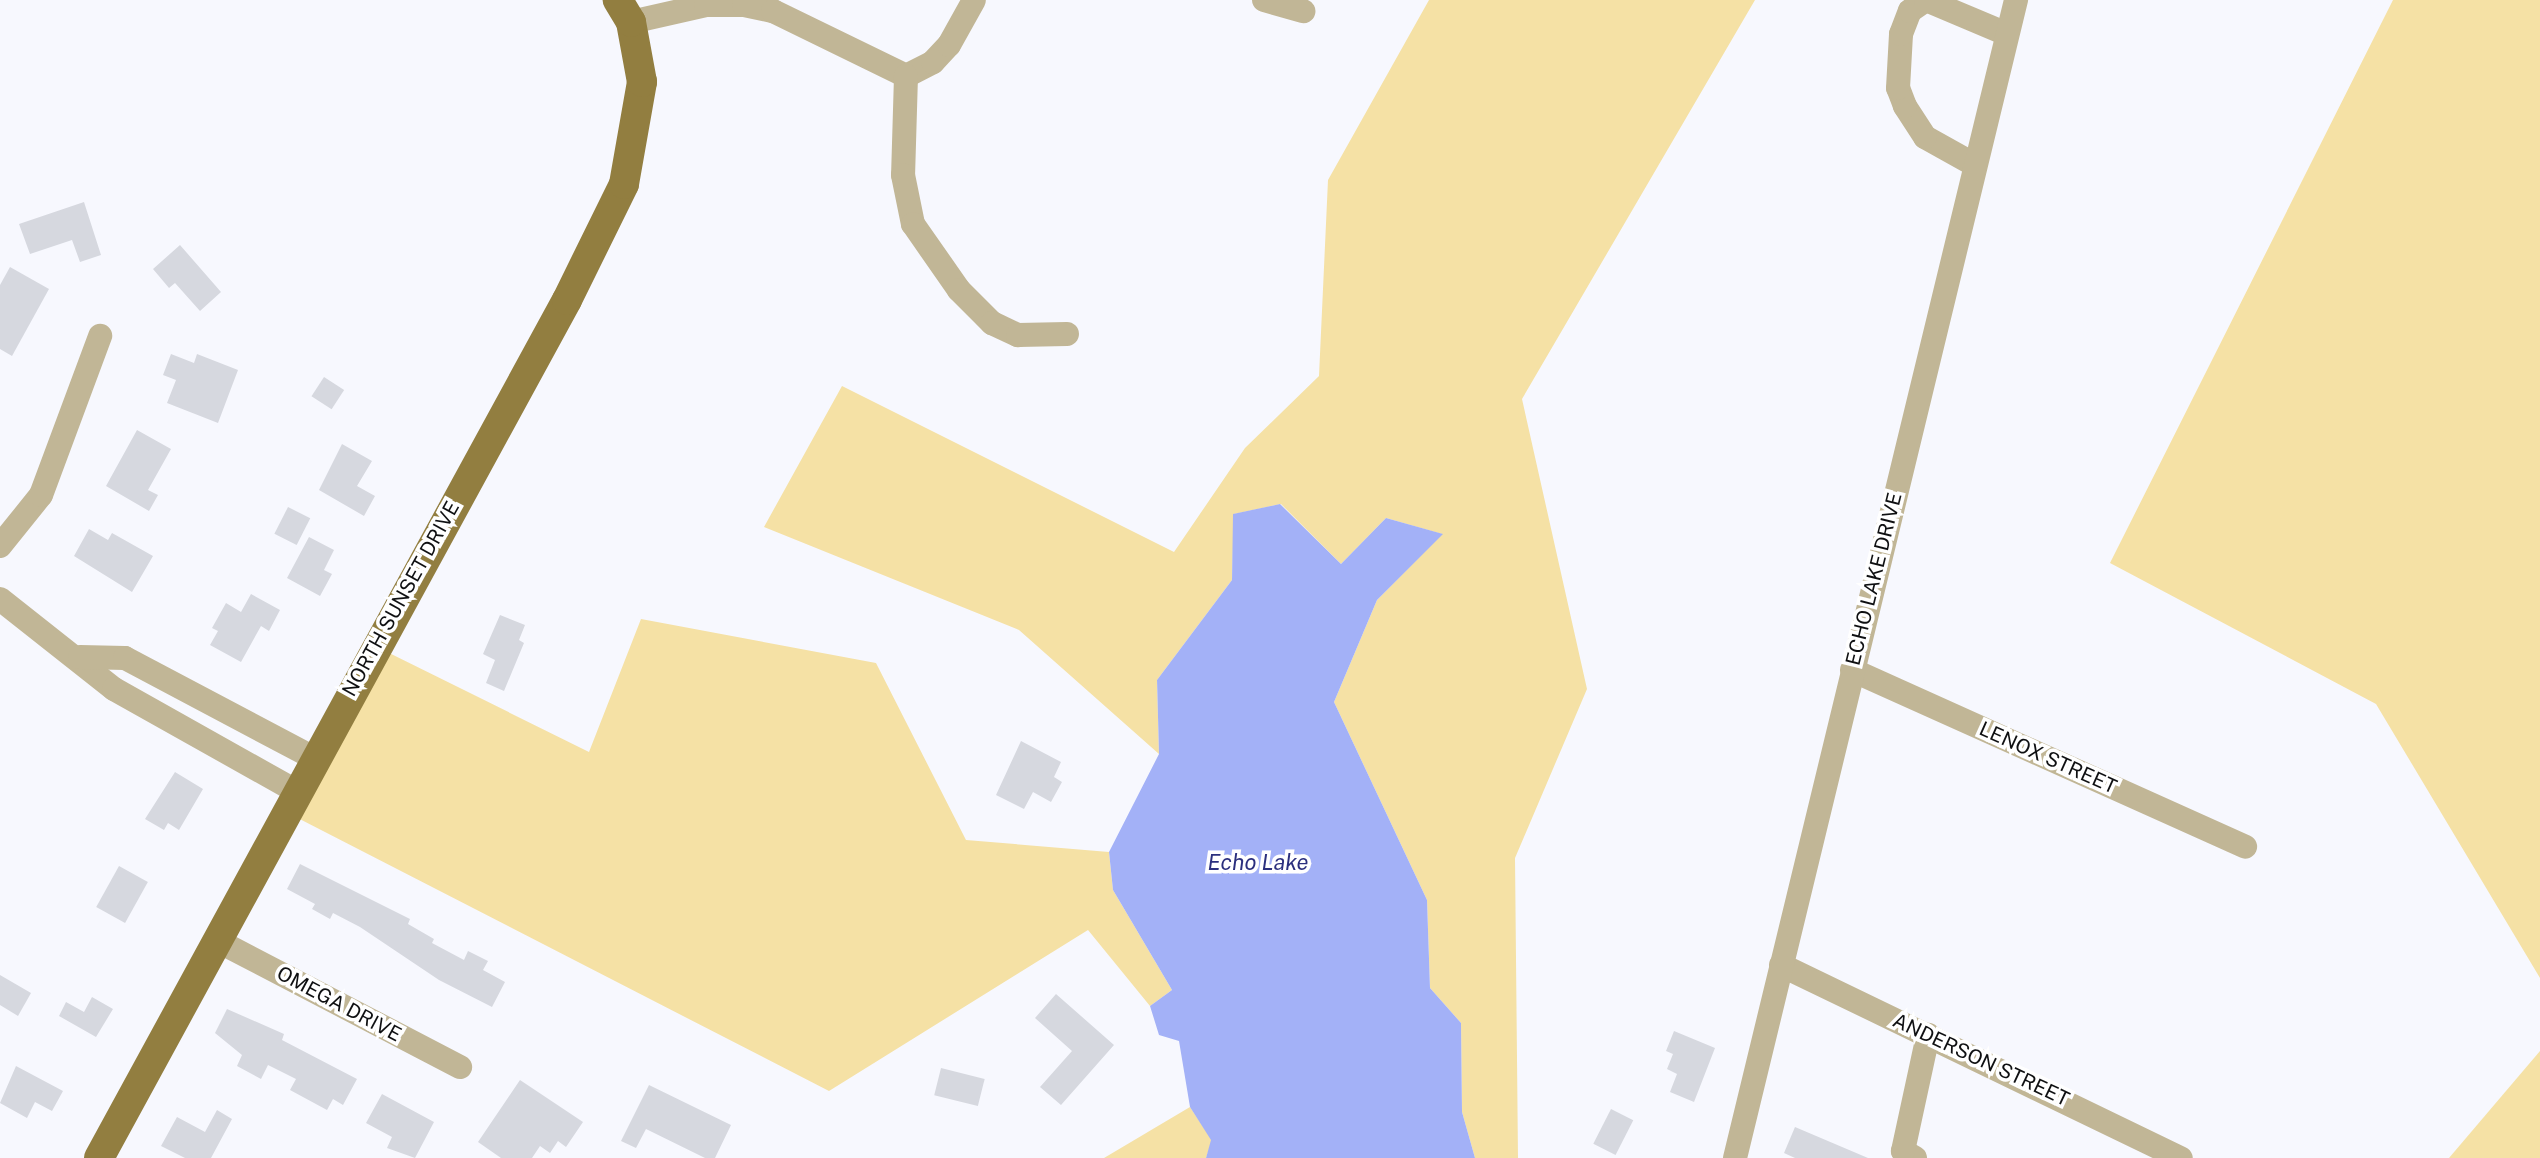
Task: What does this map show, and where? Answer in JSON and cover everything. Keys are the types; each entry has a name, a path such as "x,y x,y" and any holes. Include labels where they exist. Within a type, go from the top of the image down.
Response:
{"main road":[{"name":"NORTH SUNSET DRIVE","path":"99,1158 314,758 567,300 624,184 642,82 624,11"}],"street":[{"path":"906,76 933,62 949,45 974,0"},
{"path":"1264,0 1303,11"},
{"path":"1975,165 1925,137 1905,106 1898,88 1901,34 1910,11 1926,0 2007,34"},
{"name":"ECHO LAKE DRIVE","path":"1735,1158 2016,0"},
{"path":"624,11 744,5 773,11 906,76"},
{"path":"906,76 903,175 913,224 959,290 992,323 1018,335 1067,334"},
{"path":"0,546 41,495 100,336"},
{"path":"0,599 80,657 114,689 296,791"},
{"path":"80,657 125,658 314,758"},
{"name":"LENOX STREET","path":"1852,670 2245,847"},
{"name":"OMEGA DRIVE","path":"218,941 460,1067"},
{"name":"ANDERSON STREET","path":"1781,965 2181,1158"},
{"path":"1915,1158 1903,1151 1928,1035"}],"shaded area":[{"path":"1429,0 1755,0 1522,399 1587,689 1515,858 1518,1158 1475,1158 1462,1112 1461,1023 1430,988 1427,900 1334,702 1377,600 1442,534 1386,518 1341,564 1281,504 1234,514 1232,580 1157,680 1159,754 1019,630 764,527 842,386 1174,552 1245,448 1319,376 1328,180"},
{"path":"2393,0 2540,0 2540,978 2376,704 2110,563"},
{"path":"641,619 876,663 966,840 1109,852 1113,890 1172,990 1150,1006 1088,930 829,1091 286,812 375,646 589,752"},
{"path":"2540,1051 2540,1158 2449,1158"},
{"path":"1190,1107 1212,1140 1206,1158 1104,1158"}],"water":[{"name":"Echo Lake","path":"1280,504 1341,564 1386,518 1443,534 1377,600 1334,702 1427,900 1430,988 1461,1023 1462,1112 1475,1158 1206,1158 1211,1140 1190,1107 1179,1041 1159,1035 1150,1006 1172,990 1113,890 1109,852 1159,754 1157,680 1232,580 1233,514"}],"building":[{"path":"84,202 101,255 80,262 72,240 30,254 19,224"},
{"path":"180,245 221,292 200,311 175,283 169,288 153,269"},
{"path":"10,267 49,289 12,356 0,349 0,285"},
{"path":"171,354 194,363 197,354 238,370 218,423 167,403 176,380 163,375"},
{"path":"324,377 344,390 332,409 311,396"},
{"path":"137,430 171,449 148,490 158,495 149,511 106,486"},
{"path":"342,444 372,461 357,486 375,496 364,516 319,490"},
{"path":"288,507 310,518 297,545 274,534"},
{"path":"89,529 108,540 112,533 153,556 132,592 74,556"},
{"path":"309,537 334,550 324,570 332,574 320,596 287,578"},
{"path":"251,594 280,610 269,631 261,626 241,662 210,645 218,631 212,628 226,603 241,612"},
{"path":"500,615 525,625 519,640 524,643 504,691 486,683 495,660 483,654"},
{"path":"1021,741 1061,762 1054,777 1062,782 1051,802 1033,792 1024,809 996,795"},
{"path":"175,772 203,789 179,830 168,823 164,830 145,819"},
{"path":"300,864 410,919 408,924 434,939 432,943 464,960 468,951 488,961 483,970 505,982 492,1007 439,980 360,927 333,913 330,919 312,909 315,904 287,889"},
{"path":"119,866 148,882 125,923 96,907"},
{"path":"0,975 31,993 18,1016 0,1005"},
{"path":"1056,994 1114,1045 1061,1105 1040,1087 1072,1051 1035,1018"},
{"path":"92,997 113,1009 96,1037 59,1016 66,1002 84,1012"},
{"path":"227,1009 284,1034 282,1040 357,1079 343,1105 333,1099 327,1110 290,1090 296,1079 268,1065 261,1079 237,1066 242,1055 215,1033"},
{"path":"1674,1031 1715,1048 1694,1102 1670,1092 1677,1074 1667,1069 1673,1054 1666,1051"},
{"path":"16,1066 63,1091 52,1111 35,1102 27,1118 0,1103"},
{"path":"941,1068 985,1079 978,1106 934,1095"},
{"path":"520,1080 583,1122 566,1147 558,1141 550,1153 540,1146 532,1158 501,1158 478,1142"},
{"path":"649,1085 731,1125 715,1158 705,1158 646,1129 636,1148 621,1141"},
{"path":"382,1094 434,1122 415,1158 387,1148 392,1137 366,1123"},
{"path":"1611,1109 1633,1120 1616,1155 1593,1144"},
{"path":"217,1110 232,1119 211,1158 185,1158 161,1146 177,1117 205,1132"},
{"path":"1795,1127 1868,1158 1795,1158 1784,1153"}]}
